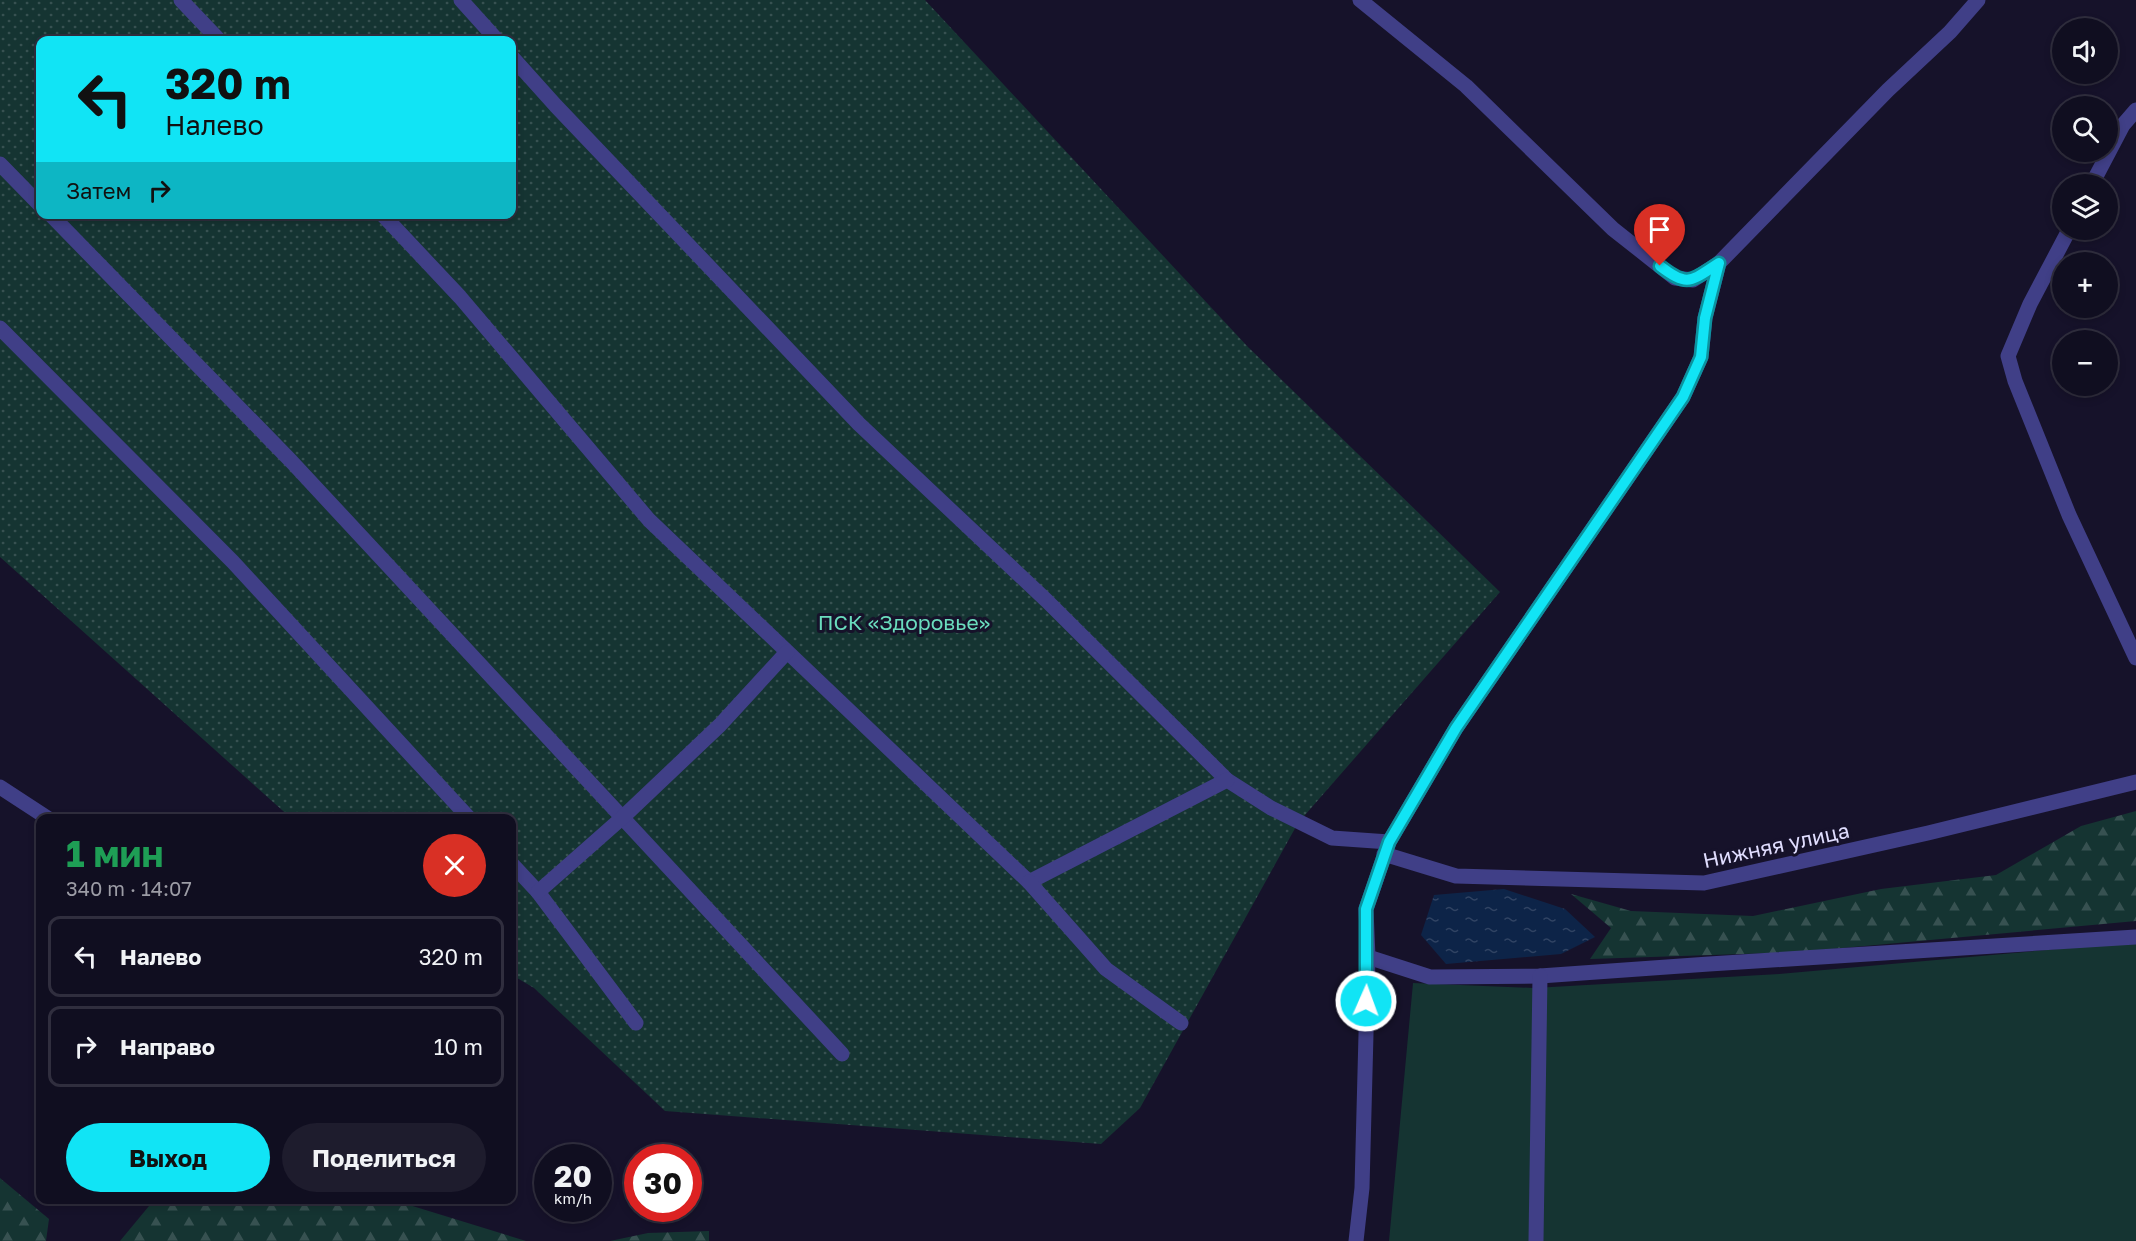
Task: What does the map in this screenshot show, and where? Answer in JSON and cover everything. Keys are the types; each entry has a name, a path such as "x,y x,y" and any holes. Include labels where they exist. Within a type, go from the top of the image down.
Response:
{"street":[{"path":"181,0 215,36"},
{"path":"461,0 493,36"},
{"path":"1360,0 1466,86 1612,229 1675,278 1693,280 1719,263 1888,90 1950,32 1978,0"},
{"name":"Нижняя улица","path":"516,61 564,115 859,424 1046,600 1227,780 1272,808 1332,838 1387,848 1456,876 1704,883 1928,833 2136,782"},
{"path":"2097,174 2123,125 2136,110"},
{"path":"0,164 36,201"},
{"path":"55,219 291,461 842,1054"},
{"path":"387,219 460,297 649,520 1029,882 1106,969 1181,1023"},
{"path":"2064,240 2030,304 2008,356 2015,381 2069,515 2133,640 2136,658"},
{"path":"1356,1241 1362,1188 1368,957 1366,909 1387,848 1456,728 1683,397 1701,357 1705,318 1719,263"},
{"path":"0,328 233,562 465,814"},
{"path":"538,892 623,817 720,725 787,652"},
{"path":"1029,882 1227,780"},
{"path":"0,787 40,814"},
{"path":"516,868 538,892 636,1023"},
{"path":"1368,957 1430,977 1540,976 2136,937"},
{"path":"1536,1241 1540,976"}],"green space":[{"name":"ПСК «Здоровье»","path":"0,0 925,0 1248,347 1500,592 1298,823 1140,1108 1101,1144 665,1111 534,988 516,977 516,814 286,814 0,557"},
{"path":"2136,811 2136,921 1799,952 1590,959 1611,928 1571,894 1631,911 1753,916 1881,889 1996,875 2081,826"},
{"path":"2136,942 2136,1241 1389,1241 1413,983 1534,988 1779,974"},
{"path":"0,1178 49,1219 46,1241 0,1241"},
{"path":"151,1204 406,1204 526,1241 120,1241"},
{"path":"709,1231 709,1241 610,1241 648,1233"}],"water":[{"path":"1504,889 1565,909 1595,937 1561,954 1446,964 1421,935 1434,895"}],"route":[{"path":"1366,1001 1368,957 1366,909 1389,842 1456,728 1683,397 1701,357 1705,318 1719,263 1693,280 1675,278 1660,266"}]}
